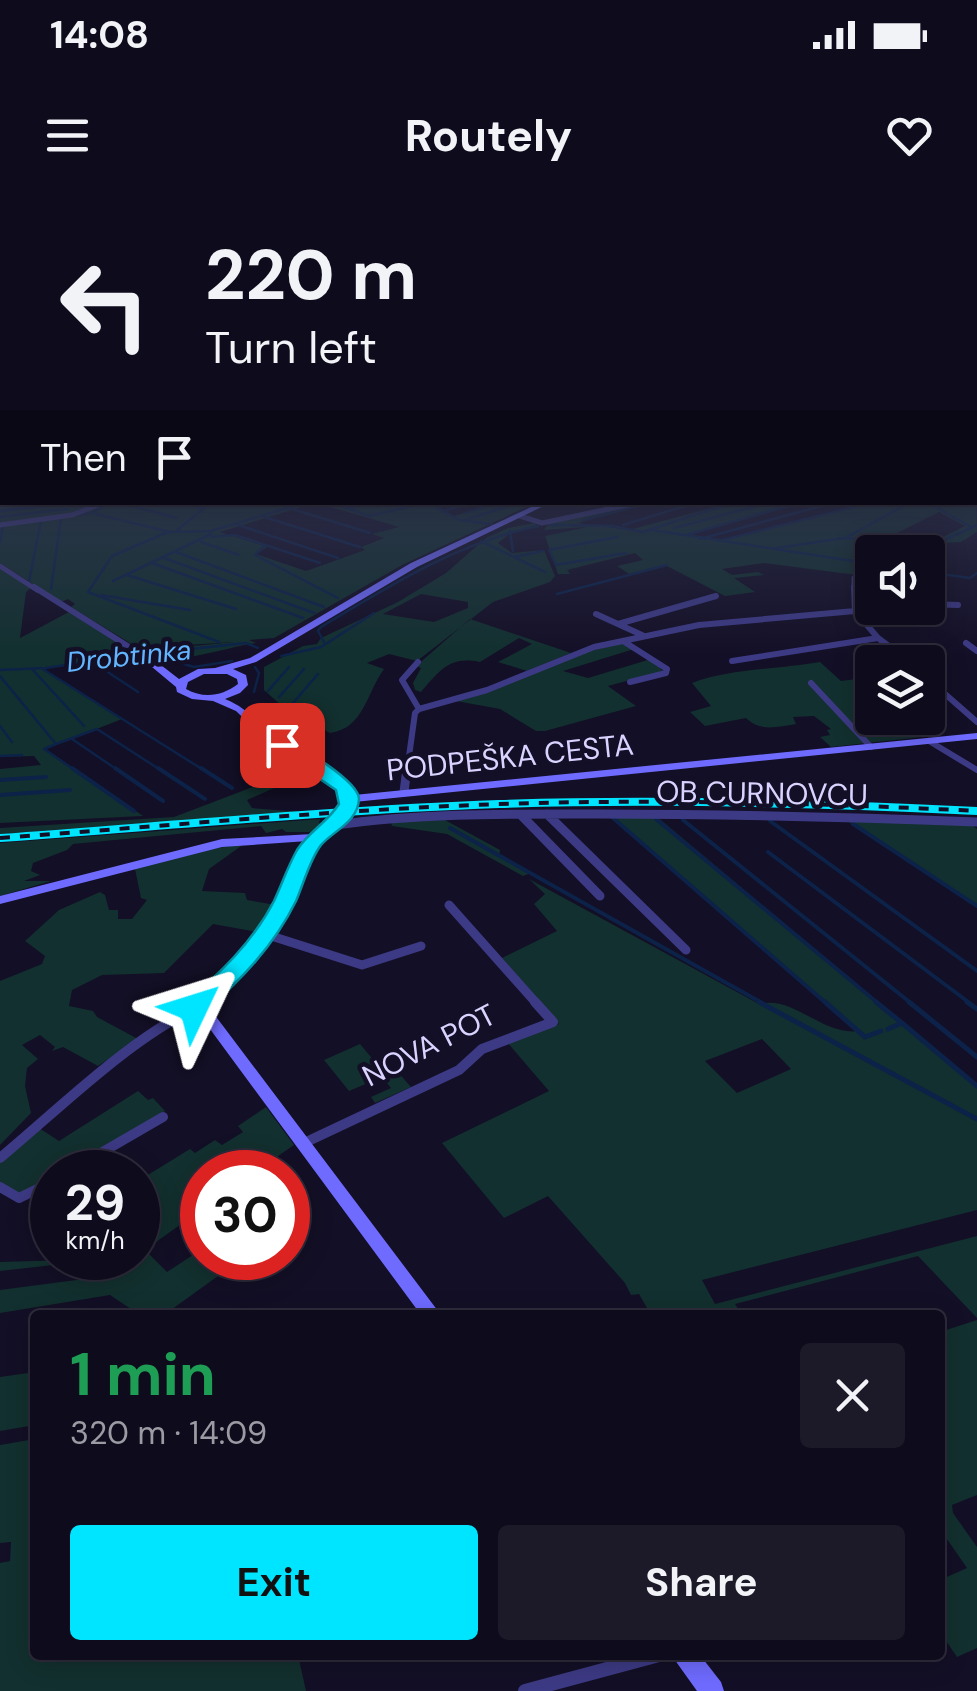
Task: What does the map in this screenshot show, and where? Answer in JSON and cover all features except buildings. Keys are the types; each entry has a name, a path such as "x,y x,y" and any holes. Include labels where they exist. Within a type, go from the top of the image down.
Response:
{"main road":[{"path":"158,665 183,672 202,671 253,660 414,565 517,518"},
{"path":"141,654 192,697 214,698 237,692 253,660"},
{"path":"220,670 242,676"},
{"path":"180,685 202,671"},
{"path":"237,692 240,709"},
{"path":"214,698 240,709 262,731 343,786 350,799"},
{"name":"PODPEŠKA CESTA","path":"0,900 189,850 238,841 303,846 336,824 350,799 977,736"},
{"path":"303,846 284,902 265,934 200,1006 428,1310"},
{"path":"690,1660 712,1691"}],"street":[{"path":"0,525 49,518"},
{"path":"525,518 542,523 568,518"},
{"path":"0,566 141,654"},
{"path":"854,578 855,600"},
{"path":"615,622 716,596"},
{"path":"615,622 686,600"},
{"path":"945,605 958,605"},
{"path":"404,792 415,714 419,709 474,694 574,654 645,636 765,616 855,611"},
{"path":"596,614 645,636"},
{"path":"867,625 887,645"},
{"path":"732,661 878,638"},
{"path":"623,641 667,669 630,682"},
{"path":"966,643 977,651"},
{"path":"418,662 402,680 419,709"},
{"path":"811,682 871,747"},
{"path":"945,694 977,722"},
{"path":"929,742 977,770"},
{"path":"547,814 686,950"},
{"name":"OB CURNOVCU","path":"336,824 394,817 547,814 780,814 977,822"},
{"path":"521,815 600,896"},
{"name":"NOVA POT","path":"302,1144 459,1070 482,1049 553,1022 449,905"},
{"path":"265,934 362,965 421,946"},
{"path":"0,1158 108,1068 182,1014 200,1006"},
{"path":"106,1150 163,1117"},
{"path":"0,1188 20,1198 30,1193"},
{"path":"525,1691 640,1660"}],"green space":[{"path":"0,518 45,518 0,524"},
{"path":"68,518 267,518 220,532 267,547 256,554 306,571 365,550 361,547 384,538 372,534 399,527 367,518 504,518 402,565 274,638 249,640 256,643 181,658 152,656 141,651 234,642 138,648 71,607 75,604 68,599 61,602 0,563 0,527"},
{"path":"575,518 598,518 578,523 629,530 675,518 751,518 691,534 717,541 810,518 928,518 893,535 855,535 855,575 764,563 722,569 732,575 764,575 734,578 755,592 725,596 667,566 629,574 617,566 643,560 635,553 567,570 570,574 558,574 545,536 587,527 544,530 549,523"},
{"path":"949,518 977,518 977,532 961,542 945,543 945,536 965,526"},
{"path":"534,523 539,527 512,532 498,543 512,553 544,550 555,576 550,582 493,602 417,661 389,654 367,663 384,669 357,717 341,730 330,733 288,711 275,717 272,711 282,706 264,690 264,667 398,602 446,573 486,538","holes":["421,594 468,602 468,608 434,622 383,614"]},
{"path":"0,568 31,588 26,592 20,638 69,612 137,655 44,669 122,719 46,749 143,816 0,823 0,769 41,765 34,756 0,757"},
{"path":"470,619 571,653 527,671 498,662 532,644 519,638 480,662 453,663 421,692 415,690 413,683 421,668 416,666"},
{"path":"624,643 634,649 563,671 588,678 651,659 663,671 608,686 636,706 536,731 500,709 456,701 577,654"},
{"path":"820,662 841,681 855,679 855,735 940,735 831,747 820,737 830,735 827,730 831,729 814,716 793,717 796,724 776,727 763,727 746,718 705,726 690,712 711,706 692,683 737,672"},
{"path":"305,767 312,771 247,800 252,808 301,812 0,834 0,828 174,817"},
{"path":"609,815 655,815 977,1085 977,1210 702,1280 715,1304 977,1236 977,1318 918,1256 735,1304 739,1310 648,1310 639,1294 631,1295 625,1283 548,1196 504,1218 442,1143 549,1091 507,1042 559,1024 502,958 557,931 534,904 545,894 529,879 759,1004 784,1005 846,1031 859,1031","holes":["762,1039 791,1069 737,1093 705,1061"]},
{"path":"843,818 968,822 977,829 977,907"},
{"path":"320,819 319,823 327,825 311,832 282,829 266,833 261,826 73,844 33,863 31,871 40,875 24,881 51,881 0,896 0,843"},
{"path":"445,820 500,850 499,857 531,873 523,876 447,834 392,826 391,822"},
{"path":"244,844 209,869 202,891 245,893 247,900 276,905 258,932 213,924 164,973 102,975 72,990 69,1006 93,1011 138,1039 98,1066 63,1047 52,1051 55,1047 40,1035 22,1045 38,1059 27,1068 25,1086 31,1113 0,1145 0,981 42,964 45,956 25,941 59,910 100,892 105,895 109,910 118,910 118,919 132,919 147,900 141,898 135,869 190,852"},
{"path":"360,1044 386,1075 397,1071 411,1087 375,1103 371,1097 391,1088 382,1077 349,1091 324,1060"},
{"path":"138,1091 148,1100 153,1098 165,1111 97,1150 30,1150 30,1188 19,1194 0,1183 0,1161 39,1128 59,1141"},
{"path":"266,1107 294,1145 287,1150 200,1150 215,1140 222,1145 243,1132 238,1126"},
{"path":"180,1155 180,1225 160,1239 160,1167"},
{"path":"30,1261 30,1268 0,1271 0,1262"},
{"path":"180,1263 180,1280 213,1280 171,1310 132,1310 110,1295 0,1313 0,1290 76,1280 160,1280 160,1265 167,1272"},
{"path":"977,1320 977,1495 952,1505 953,1513 977,1547 977,1648 957,1657 945,1639 945,1578 967,1568 945,1536 945,1330"},
{"path":"30,1373 30,1426 0,1431 0,1377"},
{"path":"30,1440 30,1660 299,1660 306,1691 0,1691 0,1563 10,1561 11,1542 0,1543 0,1445"}],"waterway":[{"path":"51,589 61,518"},
{"path":"110,518 170,532 211,531 255,518"},
{"path":"176,531 193,518"},
{"path":"266,518 360,547"},
{"path":"320,518 370,533"},
{"path":"455,518 492,524"},
{"path":"468,519 472,518"},
{"path":"583,520 592,518"},
{"path":"623,525 647,518"},
{"name":"Drobtinka","path":"549,525 611,526 643,532 687,518"},
{"path":"674,528 713,518"},
{"path":"686,535 747,518"},
{"path":"704,538 779,518"},
{"path":"721,541 812,518"},
{"path":"845,538 882,518"},
{"path":"954,518 971,527"},
{"path":"29,581 41,521"},
{"path":"238,525 338,558"},
{"path":"777,548 844,538 940,542 977,525"},
{"path":"0,542 3,526"},
{"name":"Drobtinka","path":"510,532 538,526"},
{"path":"652,530 704,538"},
{"path":"168,532 112,556 88,592 219,642"},
{"name":"Drobtinka","path":"483,542 510,532"},
{"path":"510,532 513,551"},
{"path":"113,581 211,534"},
{"path":"211,537 235,535 320,563"},
{"path":"617,537 549,550 556,565 626,553"},
{"path":"704,538 721,541"},
{"path":"721,541 855,561"},
{"path":"201,542 239,555"},
{"name":"Drobtinka","path":"324,642 318,631 321,627 399,581 483,542"},
{"path":"483,542 514,557"},
{"path":"265,545 255,555 338,598"},
{"path":"514,557 543,551"},
{"path":"176,552 324,607"},
{"path":"514,557 545,572"},
{"path":"164,558 314,613"},
{"path":"152,563 303,618"},
{"path":"557,594 667,565"},
{"path":"945,574 970,578 977,573"},
{"path":"127,575 236,609"},
{"path":"101,595 190,610"},
{"path":"281,656 321,647 374,613"},
{"name":"Drobtinka","path":"144,654 246,643 258,648"},
{"name":"Drobtinka","path":"91,661 135,654"},
{"path":"154,655 194,667 232,661"},
{"name":"Drobtinka","path":"41,668 91,661"},
{"path":"91,661 138,692"},
{"path":"254,692 259,673 255,667"},
{"path":"268,691 289,667"},
{"name":"Drobtinka","path":"0,670 41,668"},
{"path":"41,668 205,771"},
{"path":"279,697 304,669"},
{"path":"33,670 84,726"},
{"path":"293,703 318,674"},
{"path":"0,676 56,744"},
{"path":"0,726 12,742"},
{"path":"56,744 97,729 162,771"},
{"path":"72,739 119,771"},
{"path":"56,744 44,749 76,771"},
{"path":"0,756 22,755"},
{"path":"72,768 134,811"},
{"path":"115,768 163,801"},
{"path":"158,768 205,799"},
{"path":"201,768 232,788"},
{"path":"0,780 46,777"},
{"path":"0,795 70,790"},
{"path":"613,818 827,1004"},
{"path":"656,819 879,1004"},
{"path":"683,820 912,1004"},
{"path":"770,821 977,971"},
{"path":"853,824 977,906"},
{"path":"450,828 764,1004"},
{"path":"768,852 971,1004"},
{"path":"759,1002 977,1119"},
{"path":"825,1002 865,1037 881,1031"},
{"path":"876,1002 902,1023"},
{"path":"909,1002 977,1057"},
{"path":"967,1002 977,1009"},
{"path":"888,1029 902,1023"},
{"path":"902,1023 977,1086"}],"railway":[{"path":"0,838 499,804 738,803 977,811"}],"route":[{"path":"194,1008 229,978 265,934 306,853 316,838 336,824 350,799 331,776 282,745"}]}
